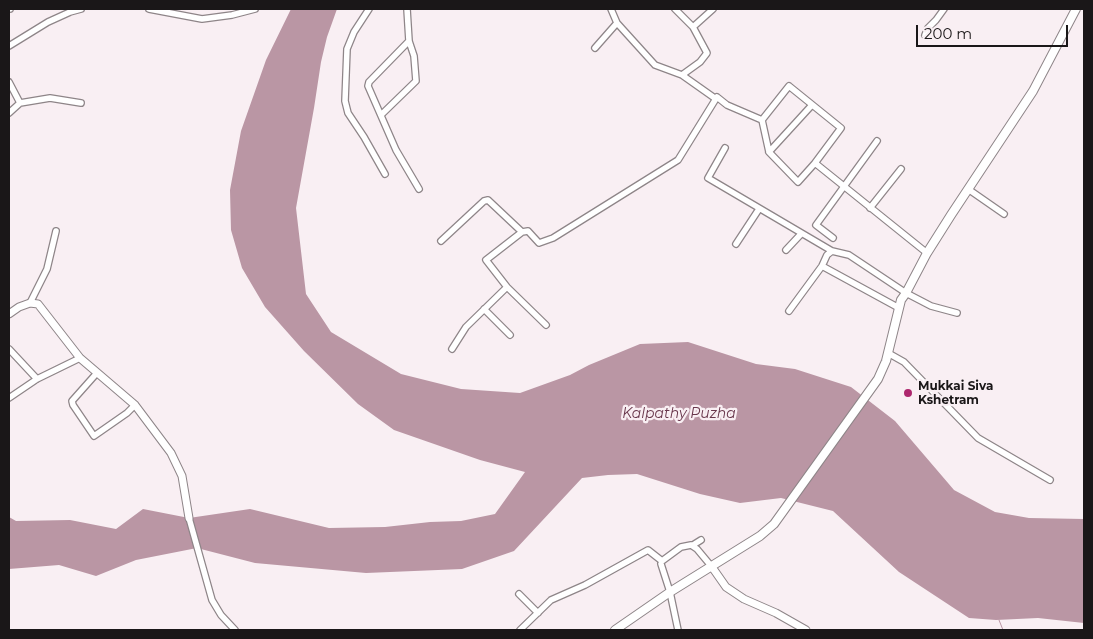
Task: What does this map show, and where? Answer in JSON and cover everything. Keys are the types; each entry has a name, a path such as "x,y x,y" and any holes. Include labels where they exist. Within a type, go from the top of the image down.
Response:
{"main road":[{"path":"615,630 670,592 760,536 774,524 878,379 888,353 901,300 927,253 968,188 1033,91 1076,9"}],"street":[{"path":"9,46 48,22 81,9"},
{"path":"149,9 202,19 232,15 255,9"},
{"path":"370,9 354,32 347,49 345,101 348,113 364,137 384,174"},
{"path":"381,115 416,81 414,56 409,41 407,9"},
{"path":"611,9 617,23 655,65 682,75 703,89 712,98 716,99 718,97 728,105 762,120"},
{"path":"675,9 693,28 707,53 700,62 682,75"},
{"path":"693,28 713,9"},
{"path":"925,35 928,28 944,9"},
{"path":"595,48 617,23"},
{"path":"409,41 369,82 368,86 396,150 419,189"},
{"path":"9,82 20,103"},
{"path":"789,86 841,128 798,182 769,152 762,120 789,86"},
{"path":"9,113 20,103 50,98 81,103"},
{"path":"546,325 507,287 486,260 522,232 528,231 539,243 553,238 678,160 716,99"},
{"path":"769,152 812,105"},
{"path":"833,238 816,225 877,141"},
{"path":"725,148 708,178 832,251 849,255 906,293 931,306 957,313"},
{"path":"815,163 927,253"},
{"path":"870,208 901,169"},
{"path":"968,188 1004,214"},
{"path":"441,241 484,201 488,200 522,232"},
{"path":"736,244 759,209"},
{"path":"30,303 47,269 56,231"},
{"path":"786,250 801,234"},
{"path":"790,311 822,266 827,255 832,251"},
{"path":"822,266 899,308"},
{"path":"452,349 466,327 507,287"},
{"path":"9,314 19,307 30,303 38,304 80,358 96,374 135,405 171,453 182,476 189,518 212,600 221,615 235,630"},
{"path":"484,309 510,335"},
{"path":"9,349 36,379"},
{"path":"888,353 904,362 978,438 1050,480"},
{"path":"9,398 36,379 80,358"},
{"path":"96,374 72,401 94,436 127,413 135,405"},
{"path":"520,630 551,600 585,585 648,550 662,561 681,547 693,545 701,540"},
{"path":"691,545 698,549 726,587 744,599 776,613 806,630"},
{"path":"660,564 670,592 678,630"},
{"path":"519,594 538,613"}],"water":[{"name":"Kalpathy Puzha","path":"291,9 337,9 321,62 296,208 306,294 331,332 401,374 461,389 520,393 570,375 640,344 688,342 756,364 795,369 851,387 895,421 954,490 995,512 1029,518 1084,519 1084,623 1038,618 996,620 969,618 899,572 833,511 781,498 740,503 700,494 637,474 582,478 514,551 462,569 366,573 255,563 197,548 136,560 96,576 59,565 9,569 9,517 16,521 70,520 116,529 143,509 189,518 250,509 329,528 385,527 461,521 495,514 525,472 480,460 394,430 358,404 304,351 265,307 242,268 231,230 230,190 241,131 266,60"}],"waterway":[{"path":"999,620 1003,630"}],"place":[{"name":"Mukkai Siva Kshetram","path":"908,393"}]}
